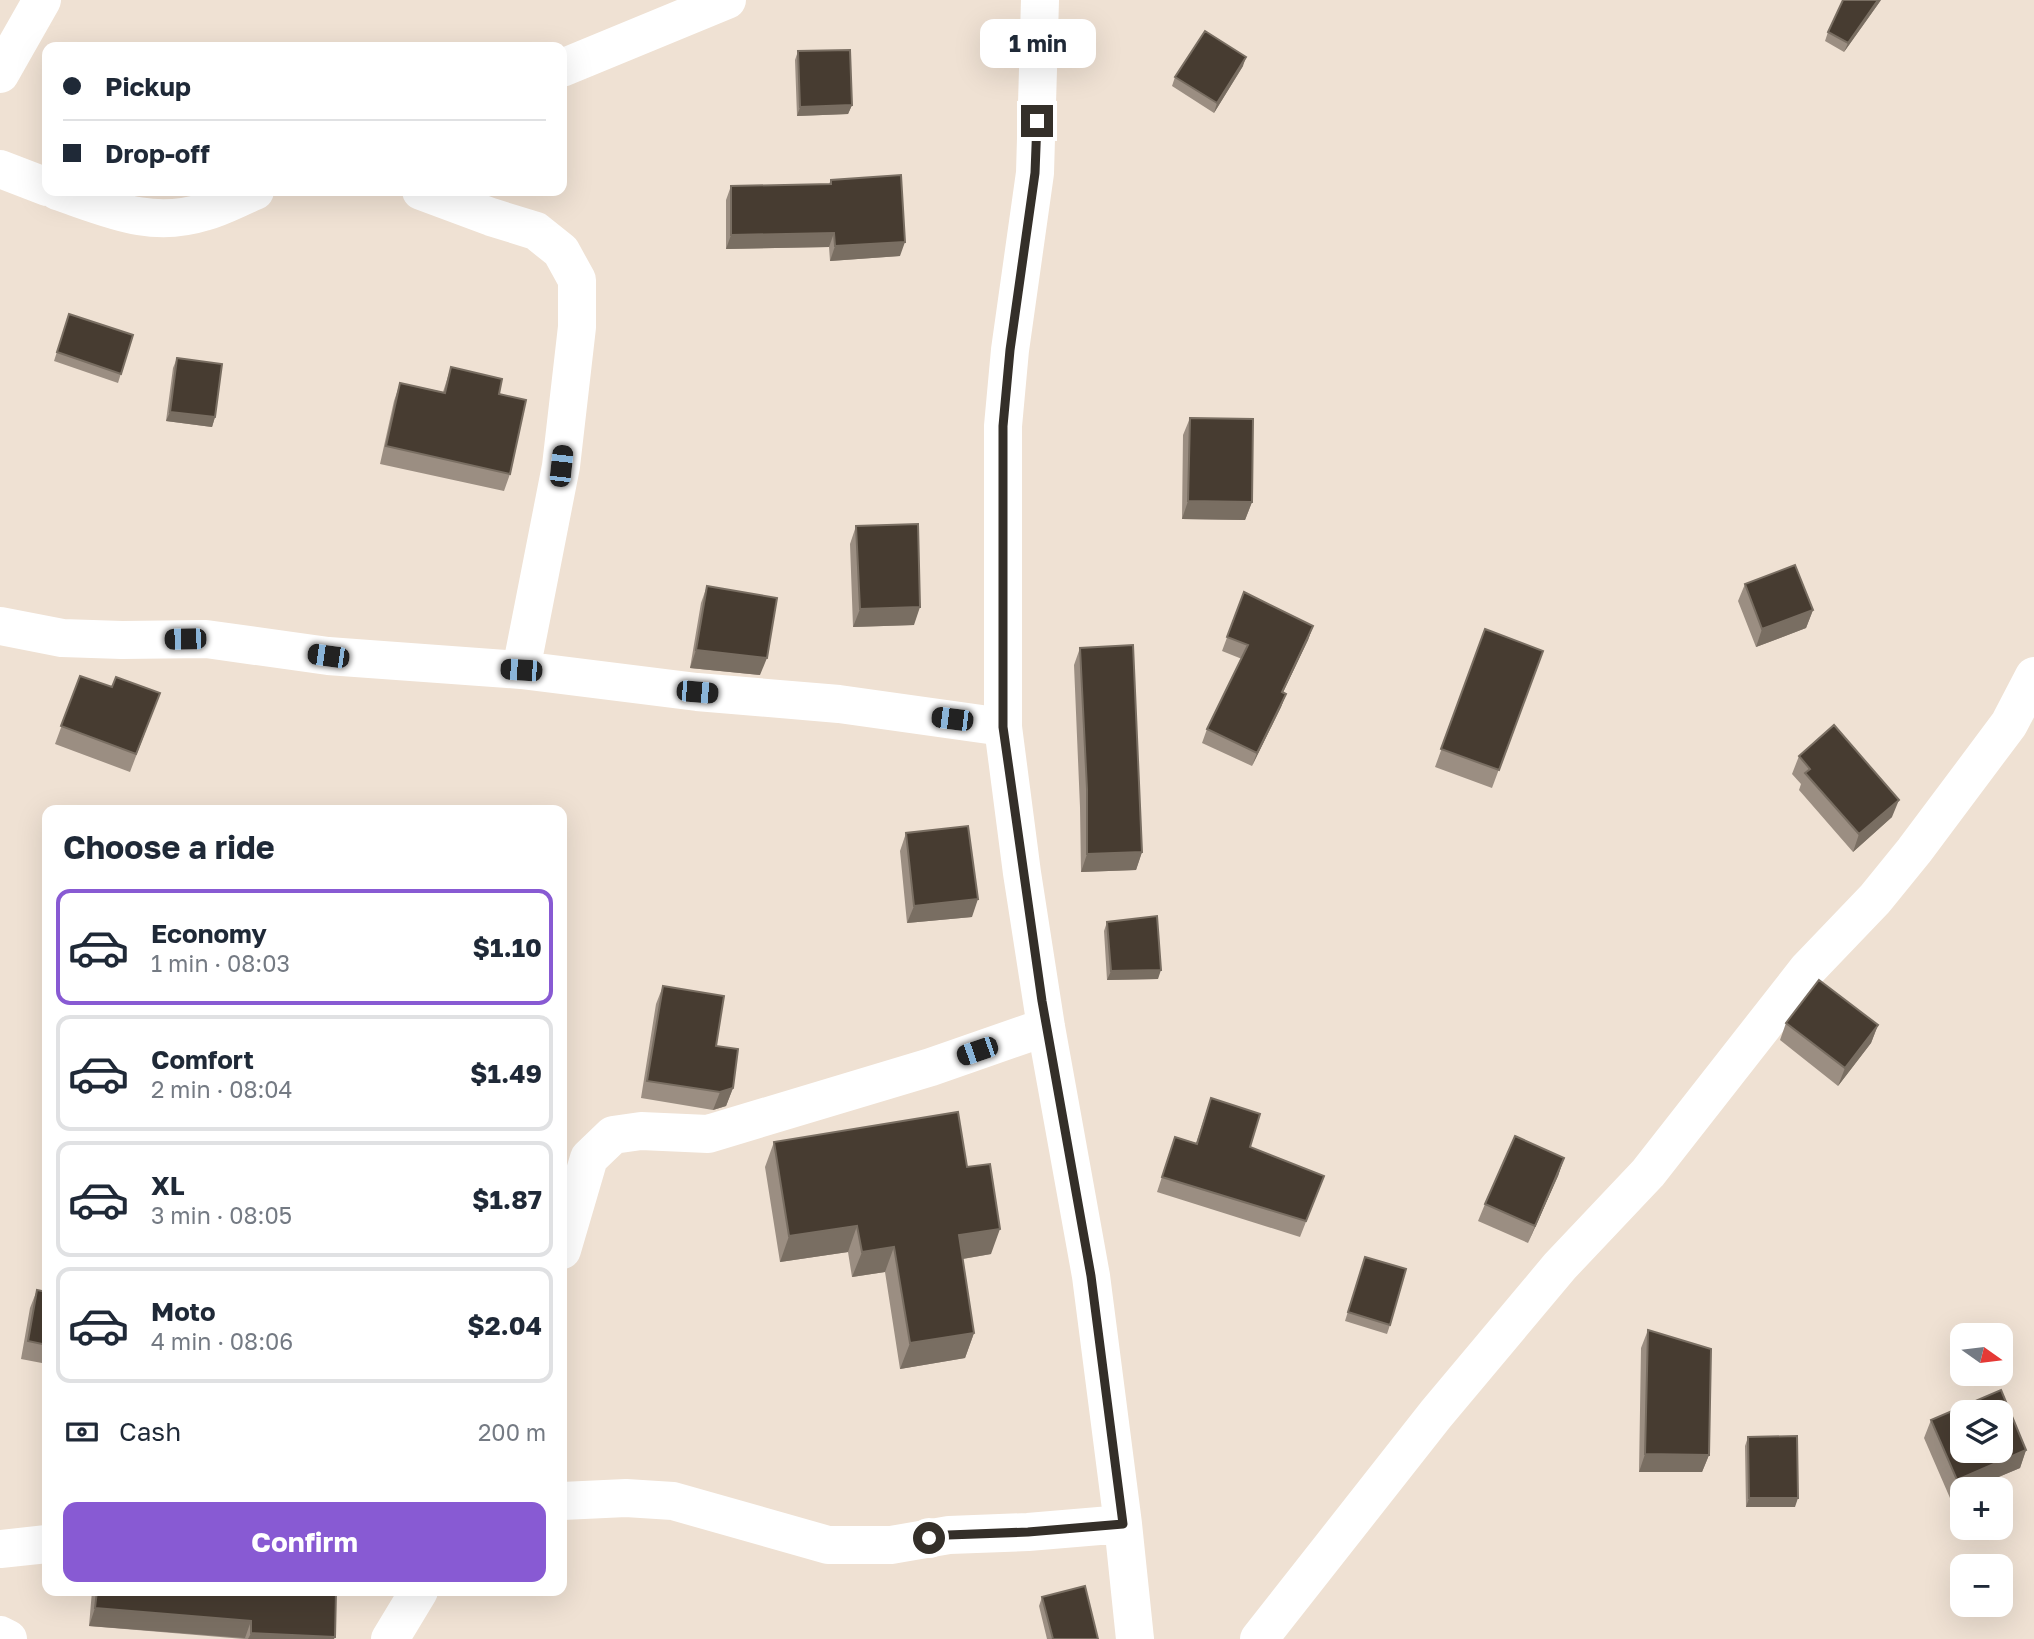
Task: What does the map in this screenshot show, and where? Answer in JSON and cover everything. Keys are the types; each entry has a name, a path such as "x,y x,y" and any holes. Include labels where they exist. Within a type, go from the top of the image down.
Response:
{"street":[{"path":"0,74 42,0"},
{"path":"567,66 727,0"},
{"path":"1040,0 1035,173 1010,350 1003,426 1003,727 1046,1027 1091,1276 1135,1639"},
{"path":"0,169 42,185"},
{"path":"72,196 143,219 175,219 205,212 243,196"},
{"path":"434,196 536,231 561,251 577,280 577,327 561,466 521,670"},
{"path":"0,626 62,638 206,639 328,656 521,670 697,692 839,704 1003,727"},
{"path":"1259,1639 1436,1414 1560,1266 1648,1173 1807,970 1875,899 1914,851 2009,724 2034,676"},
{"path":"567,1233 589,1158 613,1135 641,1131 708,1134 931,1067 1046,1027"},
{"path":"567,1501 626,1498 673,1501 828,1545 840,1546 891,1545 948,1535 1123,1524"},
{"path":"0,1549 42,1545"},
{"path":"390,1639 416,1596"},
{"path":"0,1635 8,1639"}],"building":[{"path":"1843,0 1878,0 1848,43 1828,32"},
{"path":"1205,31 1246,57 1217,103 1175,77"},
{"path":"850,50 852,105 800,107 798,51"},
{"path":"901,175 905,242 835,246 834,233 731,235 731,186 831,184 831,180"},
{"path":"69,314 133,335 121,374 57,352"},
{"path":"177,358 222,364 215,417 170,412"},
{"path":"451,367 502,379 499,394 526,400 510,474 386,446 400,383 445,393"},
{"path":"1190,418 1253,419 1252,502 1188,501"},
{"path":"918,524 920,607 860,609 856,526"},
{"path":"1795,565 1813,610 1762,629 1745,584"},
{"path":"707,586 777,598 767,658 696,650"},
{"path":"1244,592 1313,626 1282,692 1286,694 1257,753 1207,729 1248,645 1227,637"},
{"path":"1485,629 1543,651 1499,770 1441,749"},
{"path":"1133,645 1142,852 1087,854 1087,789 1080,648"},
{"path":"80,676 112,687 116,677 160,693 136,754 61,726"},
{"path":"1834,725 1899,800 1859,834 1805,773 1810,769 1799,756"},
{"path":"968,826 978,899 914,906 906,833"},
{"path":"1157,916 1161,970 1111,971 1107,922"},
{"path":"1819,980 1878,1025 1845,1068 1786,1023"},
{"path":"663,986 724,996 716,1046 738,1049 733,1088 720,1092 647,1081"},
{"path":"1211,1098 1260,1114 1250,1147 1324,1176 1306,1221 1162,1177 1175,1137 1197,1144"},
{"path":"958,1112 967,1167 990,1164 1000,1229 959,1235 974,1333 910,1343 894,1247 862,1252 857,1226 789,1236 774,1142"},
{"path":"1515,1136 1564,1158 1535,1226 1485,1204"},
{"path":"1365,1257 1406,1269 1390,1325 1348,1312"},
{"path":"37,1290 42,1291 42,1344 28,1341"},
{"path":"1648,1330 1711,1349 1709,1455 1645,1454"},
{"path":"2001,1390 2005,1400 1978,1400"},
{"path":"1950,1412 1950,1463 1996,1463 1964,1477 1956,1477 1931,1420"},
{"path":"2013,1419 2026,1450 2013,1456"},
{"path":"1797,1436 1798,1498 1749,1498 1748,1437"},
{"path":"1085,1586 1098,1639 1053,1639 1042,1597"},
{"path":"96,1596 336,1596 335,1637 251,1633 251,1621 95,1608"}],"route":[{"path":"929,1538 1123,1524 1091,1276 1042,1001 1003,727 1003,426 1010,350 1035,173 1037,121"}]}
